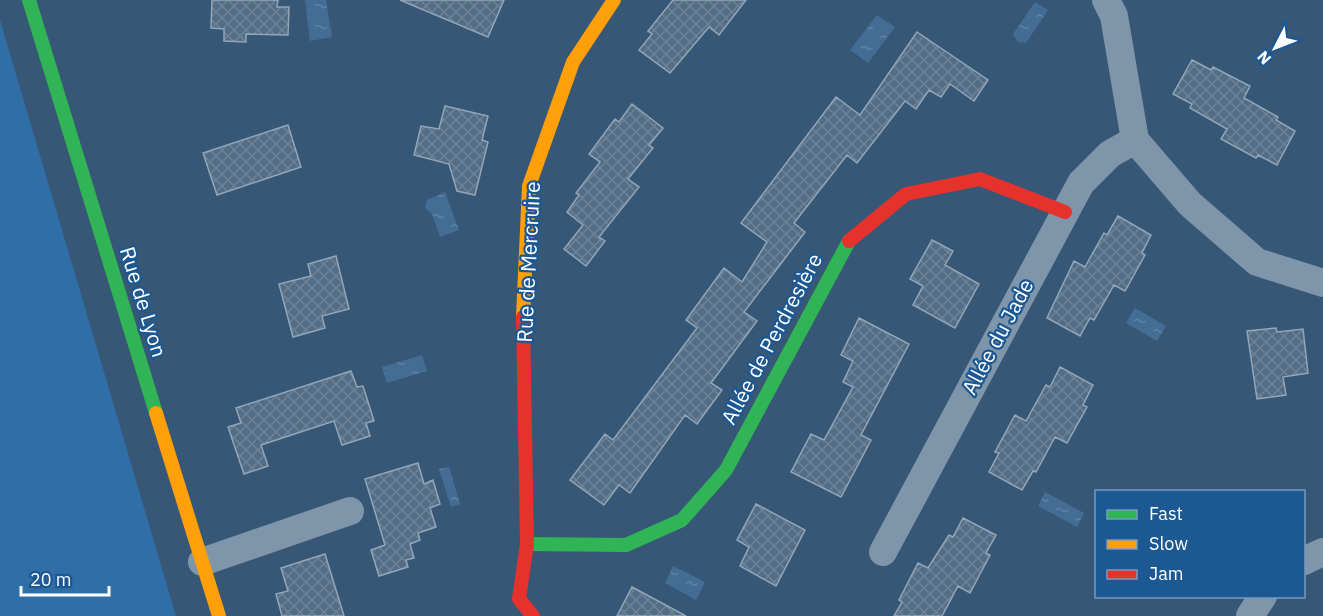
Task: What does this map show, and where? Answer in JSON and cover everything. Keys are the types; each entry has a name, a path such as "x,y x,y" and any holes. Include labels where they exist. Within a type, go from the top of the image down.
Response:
{"street":[{"name":"Rue de Lyon","path":"29,0 219,616"},
{"name":"Rue de Mercruire","path":"533,616 519,599 527,544 523,320 529,186 573,62 614,0"},
{"path":"1106,0 1114,16 1135,140 1190,204 1257,262 1323,283"},
{"name":"Allée du Jade","path":"883,552 1081,183 1110,154 1135,140"},
{"name":"Allée de Perdresière","path":"527,544 626,545 682,520 726,470 851,237 906,194 980,179 1065,212"},
{"path":"202,562 350,511"},
{"path":"1305,561 1323,552"},
{"path":"1250,616 1262,598"}],"shaded area":[{"path":"0,20 176,616 0,616"}],"water":[{"path":"305,0 326,0 332,37 310,41"},
{"path":"1035,2 1048,10 1026,43 1018,42 1013,34"},
{"path":"877,15 895,27 868,63 850,50"},
{"path":"445,192 459,230 440,237 432,214 425,208 427,200"},
{"path":"1135,308 1166,326 1157,341 1126,323"},
{"path":"422,355 427,371 387,383 382,367"},
{"path":"449,467 460,504 451,507 439,469"},
{"path":"1045,492 1084,513 1077,527 1038,506"},
{"path":"673,566 705,582 696,600 665,583"}],"building":[{"path":"212,0 278,0 277,7 289,7 288,35 246,34 246,42 224,41 224,29 211,28"},
{"path":"400,0 504,0 488,37"},
{"path":"673,0 746,0 719,35 709,27 670,73 639,50 652,34 648,31"},
{"path":"917,32 988,80 974,101 950,84 941,97 929,90 916,109 905,101 857,163 847,155 794,223 805,232 744,312 757,321 711,383 722,390 697,424 685,415 630,493 619,485 604,505 570,480 605,434 613,440 697,328 686,320 724,268 742,282 767,242 741,223 836,97 860,115"},
{"path":"1192,60 1211,70 1213,67 1250,86 1244,98 1278,117 1276,120 1295,131 1277,165 1258,155 1256,158 1221,139 1227,129 1190,108 1192,104 1173,94"},
{"path":"632,104 663,128 649,145 653,148 628,179 639,187 599,237 605,241 586,266 564,249 583,225 567,212 579,195 576,193 600,162 589,154 615,119 619,122"},
{"path":"445,106 488,116 482,140 488,142 475,195 457,191 449,164 414,155 421,126 439,129"},
{"path":"288,125 301,167 217,195 203,153"},
{"path":"1118,216 1151,235 1142,253 1145,255 1125,291 1114,285 1094,320 1090,318 1080,336 1047,318 1074,261 1085,267 1104,233 1107,235"},
{"path":"932,240 953,251 945,265 979,284 955,328 913,305 923,286 910,279"},
{"path":"336,256 349,309 322,316 325,328 293,337 279,284 311,276 308,264"},
{"path":"859,318 909,344 861,435 871,440 841,497 791,472 811,434 824,440 853,387 843,382 853,361 841,355"},
{"path":"1276,328 1277,332 1303,329 1308,373 1283,377 1286,395 1257,399 1247,331"},
{"path":"1060,367 1093,385 1083,405 1087,407 1067,443 1055,437 1036,472 1033,471 1022,490 989,472 999,453 995,452 1015,415 1026,421 1046,385 1050,387"},
{"path":"351,371 357,387 363,386 374,421 366,423 370,436 342,445 334,421 261,445 268,466 244,474 228,427 241,423 236,408"},
{"path":"418,463 424,484 433,480 440,504 430,508 436,527 418,533 420,540 410,544 414,558 406,560 408,567 379,576 371,550 385,545 365,479"},
{"path":"756,504 805,530 776,586 740,566 749,547 737,540"},
{"path":"963,518 996,535 986,553 990,555 970,593 958,586 942,616 894,616 902,602 899,600 918,563 928,568 949,535 953,537"},
{"path":"325,554 344,616 282,616 276,594 288,591 281,568"},
{"path":"632,587 686,616 617,616"}],"traffic: fast":[{"path":"29,0 156,413"},
{"path":"527,544 626,545 682,520 726,470 849,241"}],"traffic: slow":[{"path":"523,317 529,186 573,62 614,0"},
{"path":"156,413 219,616"}],"traffic: jam":[{"path":"849,241 906,194 980,179 1065,212"},
{"path":"523,317 527,544 519,599 533,616"}]}
